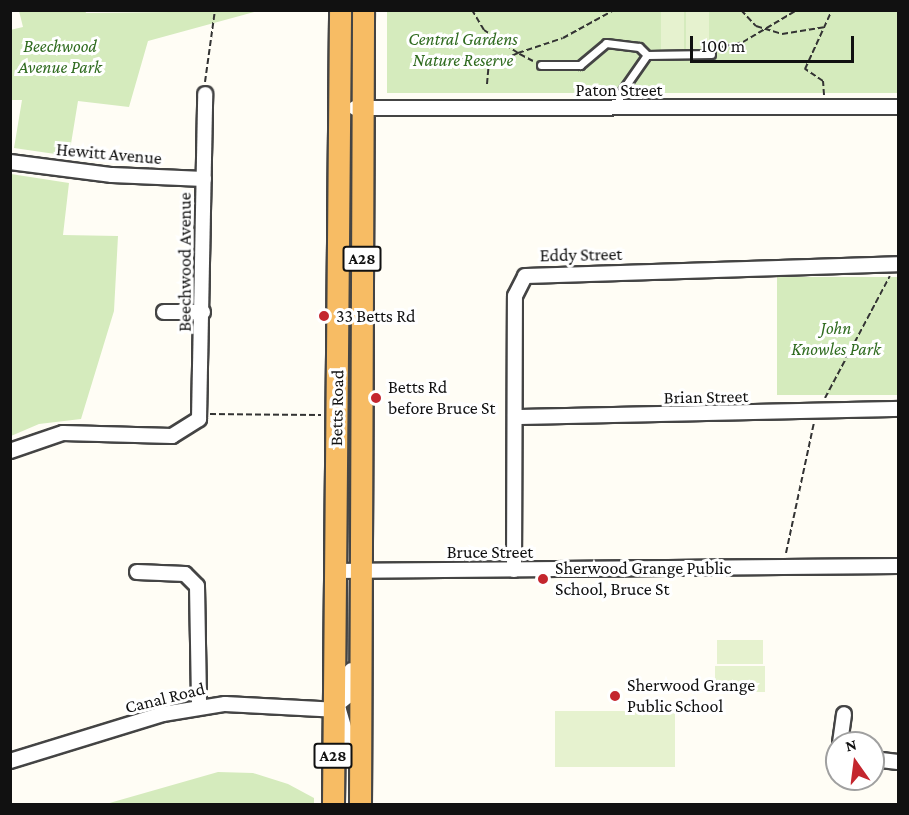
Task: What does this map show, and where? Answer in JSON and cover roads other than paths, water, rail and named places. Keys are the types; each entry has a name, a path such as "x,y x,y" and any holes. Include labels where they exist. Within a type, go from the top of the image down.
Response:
{"highway":[{"name":"Betts Road","path":"333,804 333,571 340,10"},
{"name":"Betts Road","path":"360,804 363,10"}],"street":[{"name":"Beechwood Avenue","path":"10,451 63,434 172,436 198,432 201,414 205,94"},
{"name":"Paton Street","path":"339,108 898,107"},
{"name":"Hewitt Avenue","path":"10,162 100,174 204,179"},
{"name":"Eddy Street","path":"514,570 515,290 529,274 895,264"},
{"path":"164,312 203,312"},
{"name":"Brian Street","path":"514,417 816,414 898,409"},
{"name":"Bruce Street","path":"333,571 898,566"},
{"path":"137,572 180,573 196,576 199,706"},
{"path":"360,645 351,662 348,696 333,708 344,716 360,770"},
{"name":"Canal Road","path":"10,762 199,706 333,708"},
{"path":"842,731 844,714"}],"lane":[{"path":"541,65 580,65 606,43 639,47 647,55 711,54"},
{"path":"619,108 619,95 647,55"}],"place":[{"name":"33 Betts Rd","path":"324,316"},
{"name":"Betts Rd before Bruce St","path":"376,398"},
{"name":"Sherwood Grange Public School, Bruce St","path":"543,579"},
{"name":"Sherwood Grange Public School","path":"615,696"}],"park label":[{"name":"Central Gardens Nature Reserve","path":"463,50"},
{"name":"Beechwood Avenue Park","path":"60,57"},
{"name":"John Knowles Park","path":"836,339"}]}
